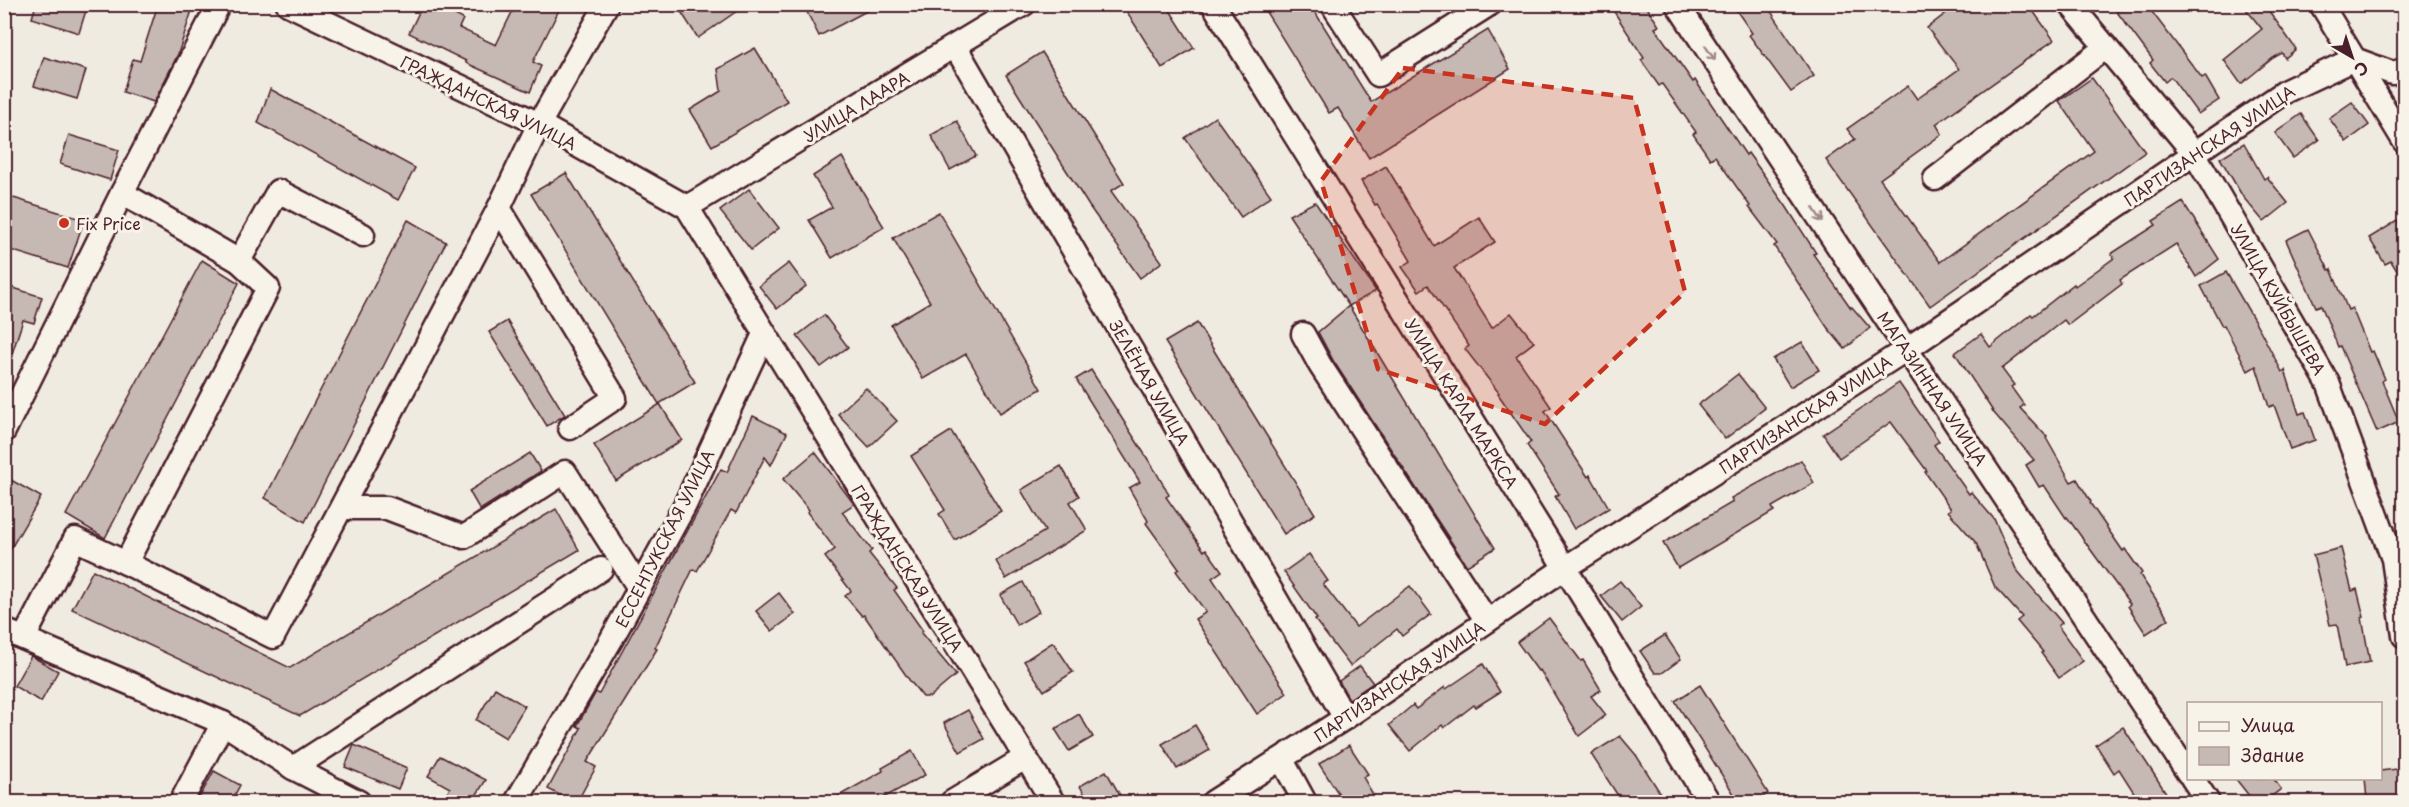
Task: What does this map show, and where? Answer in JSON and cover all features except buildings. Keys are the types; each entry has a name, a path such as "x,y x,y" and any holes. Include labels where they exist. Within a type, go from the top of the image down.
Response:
{"street":[{"path":"4,431 219,4"},
{"name":"ГРАЖДАНСКАЯ УЛИЦА","path":"288,4 539,124 687,207"},
{"path":"359,802 293,768 224,723 14,634 75,539 273,637 499,208 539,124 607,4"},
{"name":"УЛИЦА ЛААРА","path":"687,207 1024,4"},
{"name":"УЛИЦА КАРЛА МАРКСА","path":"1212,4 1566,568 1709,802"},
{"path":"1332,4 1378,75 1490,4"},
{"name":"МАГАЗИННАЯ УЛИЦА","path":"1677,4 2187,771"},
{"name":"УЛИЦА КУЙБЫШЕВА","path":"2070,4 2194,153 2328,383 2393,558 2404,636"},
{"path":"2321,4 2404,141"},
{"name":"ЗЕЛЁНАЯ УЛИЦА","path":"955,46 1345,718"},
{"path":"1935,179 2106,47"},
{"path":"2354,59 2391,74 2404,70"},
{"name":"ПАРТИЗАНСКАЯ УЛИЦА","path":"1213,802 1282,760 1566,568 1907,349 2286,91 2354,59"},
{"path":"240,261 278,191 363,235"},
{"path":"122,193 240,261 268,288 126,563"},
{"path":"687,207 764,334"},
{"path":"499,208 615,398 570,428"},
{"name":"ГРАЖДАНСКАЯ УЛИЦА","path":"764,334 1053,802"},
{"name":"ЕССЕНТУКСКАЯ УЛИЦА","path":"516,802 685,505 764,334"},
{"path":"1303,334 1320,365 1487,621"},
{"path":"342,508 387,508 464,537 565,472 639,588"},
{"path":"293,768 601,569"},
{"path":"181,802 224,723"},
{"path":"952,802 1025,758"},
{"path":"1282,760 1305,802"},
{"path":"2193,780 2208,802"}],"highlighted area":[{"path":"1403,68 1634,98 1685,292 1545,424 1378,369 1321,181"}],"place":[{"name":"Fix Price","path":"64,223"}]}
